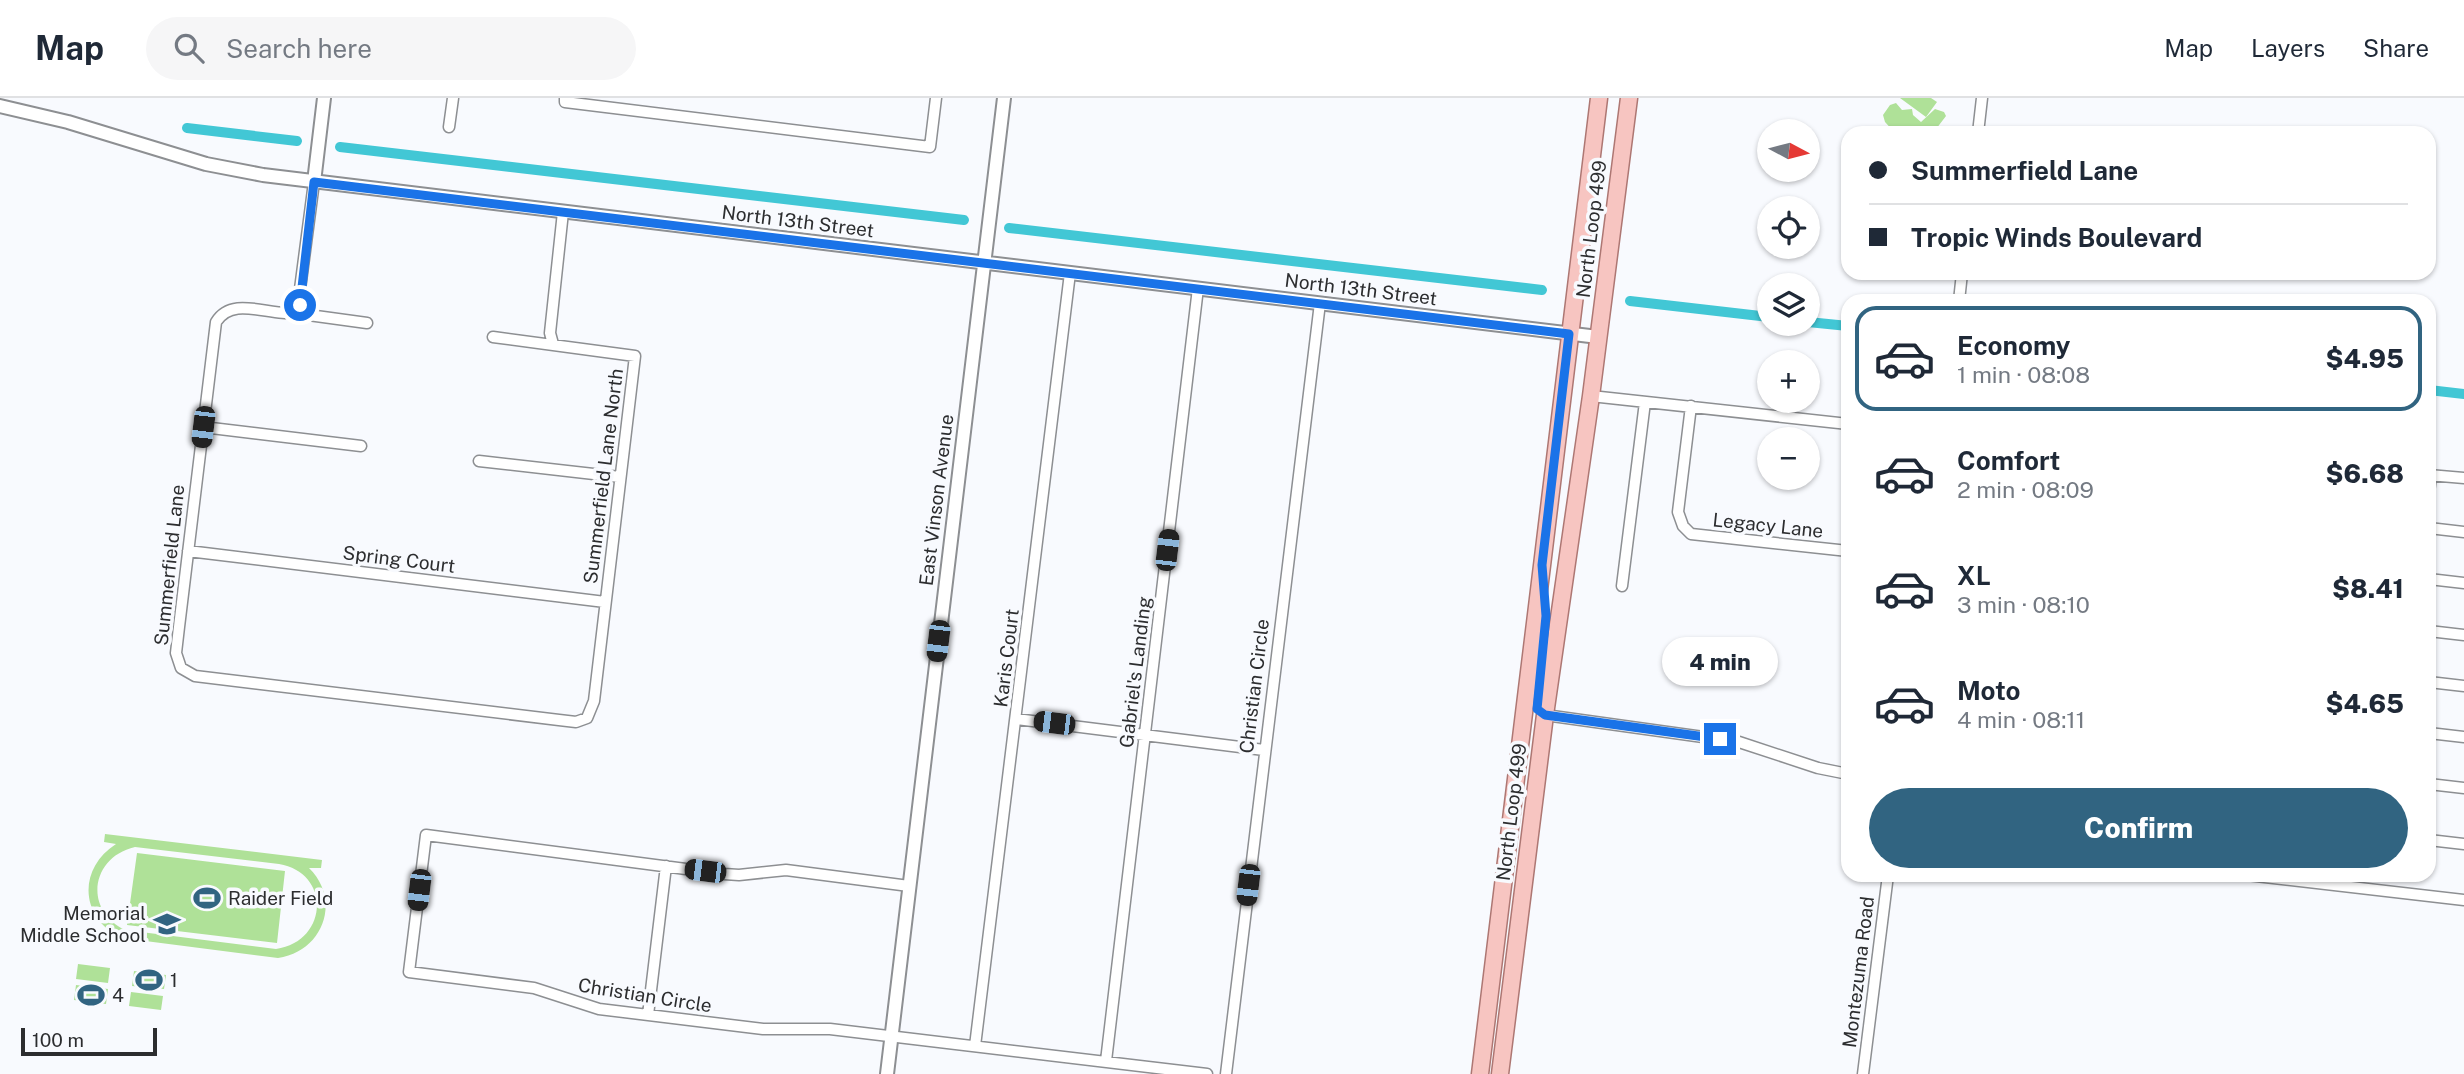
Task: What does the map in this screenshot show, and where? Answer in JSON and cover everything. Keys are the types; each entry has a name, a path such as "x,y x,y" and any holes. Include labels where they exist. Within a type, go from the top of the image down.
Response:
{"main road":[{"name":"North Loop 499","path":"1480,1074 1599,98"},
{"name":"North Loop 499","path":"1500,1074 1545,715 1591,396 1629,98"},
{"path":"1542,565 1546,616 1537,709 1545,715"}],"street":[{"path":"324,98 300,305 294,313 367,323"},
{"path":"449,127 453,98"},
{"path":"565,100 930,147 936,98"},
{"name":"East Vinson Avenue","path":"887,1074 1004,98"},
{"path":"1979,126 1982,98"},
{"name":"North 13th Street","path":"0,106 68,122 206,164 314,182 1598,337"},
{"path":"493,337 553,344 550,333 563,212"},
{"name":"Karis Court","path":"975,1046 1070,273"},
{"name":"Gabriel's Landing","path":"1106,1061 1198,288"},
{"name":"Christian Circle","path":"1226,1074 1320,303"},
{"name":"Summerfield Lane","path":"294,313 234,308 220,315 214,330 176,653 181,668 195,676 582,721 591,714 593,708 605,602"},
{"name":"Summerfield Lane North","path":"553,344 635,356 605,602"},
{"path":"1591,396 1841,423"},
{"path":"1622,586 1645,401"},
{"name":"Legacy Lane","path":"1691,406 1678,512 1682,526 1691,534 1841,550"},
{"path":"203,427 361,446"},
{"path":"479,461 620,477"},
{"path":"2436,476 2464,478"},
{"path":"2436,529 2464,532"},
{"name":"Spring Court","path":"188,551 605,602"},
{"path":"2436,580 2464,583"},
{"path":"2436,632 2464,635"},
{"path":"2436,683 2464,686"},
{"path":"1545,715 1739,742 1818,768 1841,773"},
{"path":"1016,719 1264,750"},
{"path":"2436,734 2464,737"},
{"path":"2436,785 2464,788"},
{"name":"Christian Circle","path":"666,866 426,835 409,971 534,988 599,1009 763,1029 830,1029 1206,1074"},
{"path":"2436,841 2464,844"},
{"path":"648,1015 666,866 739,875 786,870 909,886"},
{"name":"Montezuma Road","path":"1863,1074 1887,882"},
{"path":"2308,882 2464,900"}],"green space":[{"path":"1900,98 1931,98 1937,102 1926,117"},
{"path":"1896,103 1902,110 1912,109 1913,115 1921,122 1935,109 1944,112 1946,116 1938,126 1889,126 1883,115 1890,105"},
{"path":"105,834 322,860 321,868 309,868 319,881 324,895 326,909 323,923 306,946 294,954 278,958 122,938 108,930 91,907 90,880 95,867 103,854 116,844 104,842","holes":["135,847 279,864 296,870 308,880 315,893 317,907 314,921 306,934 293,944 276,949 125,930 112,921 98,898 101,872 109,861"]},
{"name":"Raider Field","path":"137,853 285,871 277,943 127,925"},
{"path":"78,964 110,968 108,983 76,979"},
{"name":"1","path":"134,971 166,975 164,989 132,986"},
{"name":"4","path":"76,985 108,989 106,1004 74,1000"},
{"path":"131,992 163,996 161,1010 129,1006"}],"waterway":[{"path":"187,128 297,141"},
{"path":"340,147 964,220"},
{"path":"1009,228 1542,290"},
{"path":"1630,301 1757,316"},
{"path":"1820,323 1841,325"},
{"path":"2436,391 2464,394"}],"place":[{"name":"Raider Field","path":"207,898"},
{"name":"Memorial Middle School","path":"167,924"},
{"name":"1","path":"149,980"},
{"name":"4","path":"91,995"}],"route":[{"path":"300,305 314,182 1569,334 1542,565 1546,616 1537,709 1545,715 1720,739"}]}
